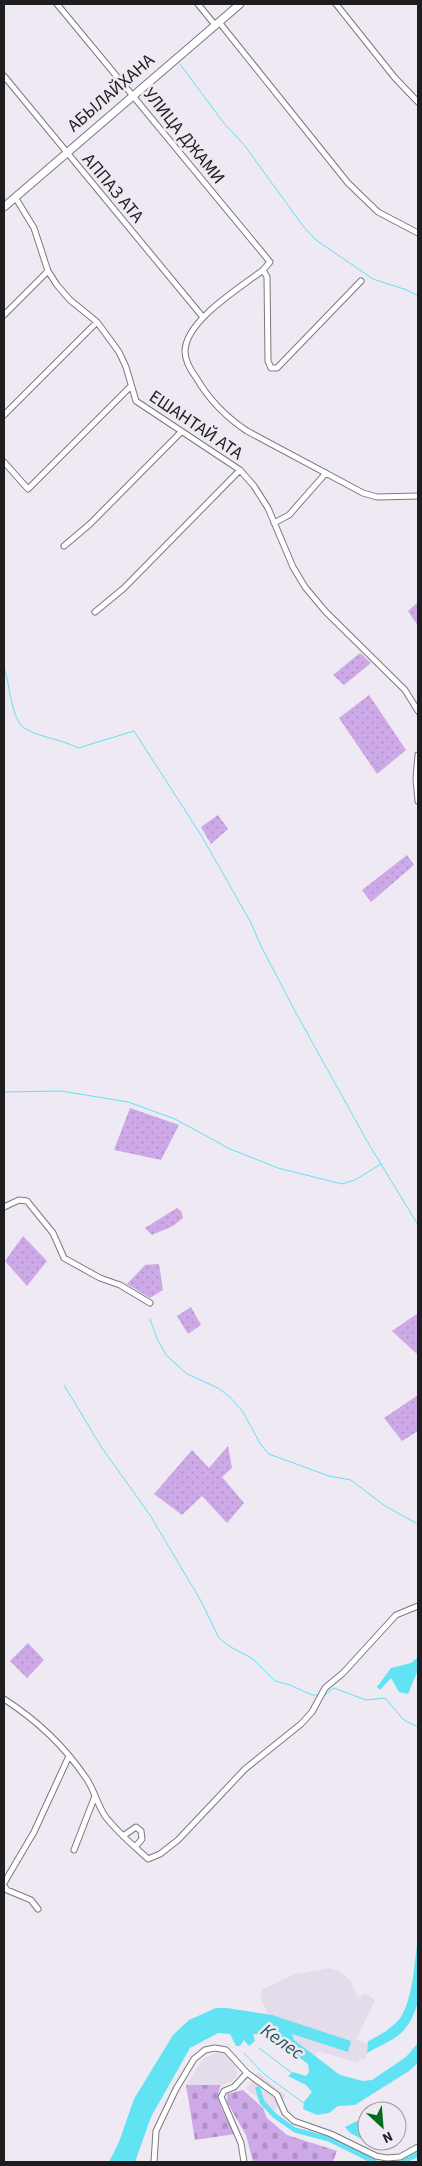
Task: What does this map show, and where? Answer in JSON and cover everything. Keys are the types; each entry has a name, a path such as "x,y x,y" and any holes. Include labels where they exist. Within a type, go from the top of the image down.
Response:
{"main road":[{"name":"АБЫЛАЙХАНА","path":"4,205 240,4"}],"street":[{"name":"УЛИЦА ДЖАМИ","path":"56,4 270,262 263,270"},
{"path":"198,4 217,23 348,183 378,212 418,233"},
{"path":"336,4 395,78 418,102"},
{"name":"АППАЗ АТА","path":"4,76 202,316"},
{"name":"ЕШАНТАЙ АТА","path":"15,197 34,228 48,272 70,300 97,322 119,352 126,366 130,387 136,401 213,454 228,460 240,470 258,492 293,567 305,587 325,611 405,690 418,712"},
{"path":"362,281 277,368 271,368 268,361 268,277 263,270 202,316 186,343 185,353 188,365 204,392 229,419 363,493 377,497 418,496"},
{"path":"4,315 48,272"},
{"path":"4,415 97,322"},
{"path":"4,462 28,489 130,387"},
{"path":"64,546 90,524 182,432"},
{"path":"95,612 124,588 240,470"},
{"path":"274,523 289,516 326,473"},
{"path":"418,755 416,779 418,800"},
{"path":"4,1207 19,1200 27,1201 53,1233 64,1258 100,1278 120,1285 150,1303"},
{"path":"4,1699 35,1722 69,1756 87,1780 104,1814 123,1836 148,1859 160,1854 178,1840 244,1769 301,1724 312,1712 325,1688 343,1673 396,1615 418,1606"},
{"path":"38,1909 31,1900 6,1890 4,1885 34,1832 69,1756"},
{"path":"74,1850 95,1796"},
{"path":"123,1836 136,1827 141,1831 142,1839 135,1847"},
{"path":"154,2162 155,2142 159,2125 176,2090 194,2060 200,2054 210,2049 222,2048 236,2058 247,2073 277,2095 288,2117 304,2126 331,2134 376,2156 387,2158 400,2157 418,2146"},
{"path":"244,2162 242,2142 221,2096 224,2091 234,2087 247,2073"}],"shaded area":[{"path":"328,1968 338,1971 350,1980 358,1998 365,1993 375,2000 356,2040 370,2044 365,2060 360,2058 358,2063 318,2051 314,2056 294,2040 291,2033 348,2052 351,2041 268,2015 261,1998 260,1993 263,1989 293,1975"},
{"path":"216,2053 225,2054 234,2062 238,2074 232,2082 221,2085 186,2085 203,2059"},
{"path":"258,2072 286,2096 274,2111 246,2089"}],"green space":[{"path":"418,602 418,626 408,611"},
{"path":"360,653 371,663 344,685 333,675"},
{"path":"369,695 406,750 377,774 339,718"},
{"path":"218,815 228,829 211,844 201,827"},
{"path":"407,855 414,865 371,902 362,890"},
{"path":"130,1108 179,1125 161,1160 114,1150"},
{"path":"177,1208 181,1211 183,1218 173,1226 152,1235 145,1228"},
{"path":"23,1236 47,1261 27,1286 5,1261"},
{"path":"159,1264 163,1290 150,1298 127,1284 145,1265"},
{"path":"191,1307 201,1325 188,1334 177,1316"},
{"path":"418,1313 418,1355 392,1331"},
{"path":"418,1395 418,1431 402,1441 384,1418"},
{"path":"228,1446 232,1468 222,1477 244,1503 227,1523 202,1496 182,1515 154,1494 192,1450 209,1468"},
{"path":"28,1643 44,1660 27,1678 10,1661"},
{"path":"186,2085 221,2085 219,2091 220,2104 235,2134 195,2140"},
{"path":"243,2090 263,2108 267,2118 287,2135 337,2151 333,2161 335,2162 253,2162 246,2135 227,2102 227,2094"}],"water":[{"path":"418,1657 418,1670 408,1694 399,1692 391,1678 380,1690 377,1687 391,1668 411,1663"},
{"path":"418,1938 418,2002 414,2014 399,2035 367,2053 368,2041 392,2027 400,2019 406,2006 411,1988"},
{"name":"Келес","path":"216,2008 227,2008 272,2015 351,2041 348,2052 292,2034 294,2040 340,2075 363,2081 372,2080 406,2057 418,2043 418,2063 409,2071 361,2101 357,2101 355,2105 338,2106 329,2113 317,2115 303,2109 304,2102 312,2092 306,2085 288,2076 293,2072 306,2076 309,2072 308,2064 269,2035 253,2034 255,2041 249,2046 244,2040 240,2046 236,2046 230,2034 218,2033 190,2048 151,2117 135,2162 109,2162 119,2142 134,2099 173,2035 189,2020"},
{"path":"357,2121 357,2137 350,2133 345,2127"}],"waterway":[{"path":"180,64 223,122 245,146 303,226 316,240 373,279 407,290 418,296"},
{"path":"4,668 17,719 21,725 32,732 78,748 134,731 201,835 250,921 296,1013 367,1141 418,1225"},
{"path":"4,1092 61,1091 128,1102 175,1119 230,1149 278,1168 342,1184 355,1180 381,1164"},
{"path":"150,1319 158,1341 167,1356 187,1374 218,1388 230,1397 243,1412 261,1445 269,1454 329,1476 351,1480 385,1506 418,1524"},
{"path":"64,1385 102,1448 150,1515 201,1601 219,1638 229,1646 253,1659 275,1681 290,1685 312,1695 318,1695"},
{"path":"325,1695 334,1688 366,1700 385,1698 404,1720 418,1727"},
{"path":"259,2048 292,2073"},
{"path":"244,2053 264,2074 305,2104"},
{"path":"258,2089 262,2102 275,2116 295,2130 329,2139 375,2162"},
{"path":"402,2162 418,2154"}]}
